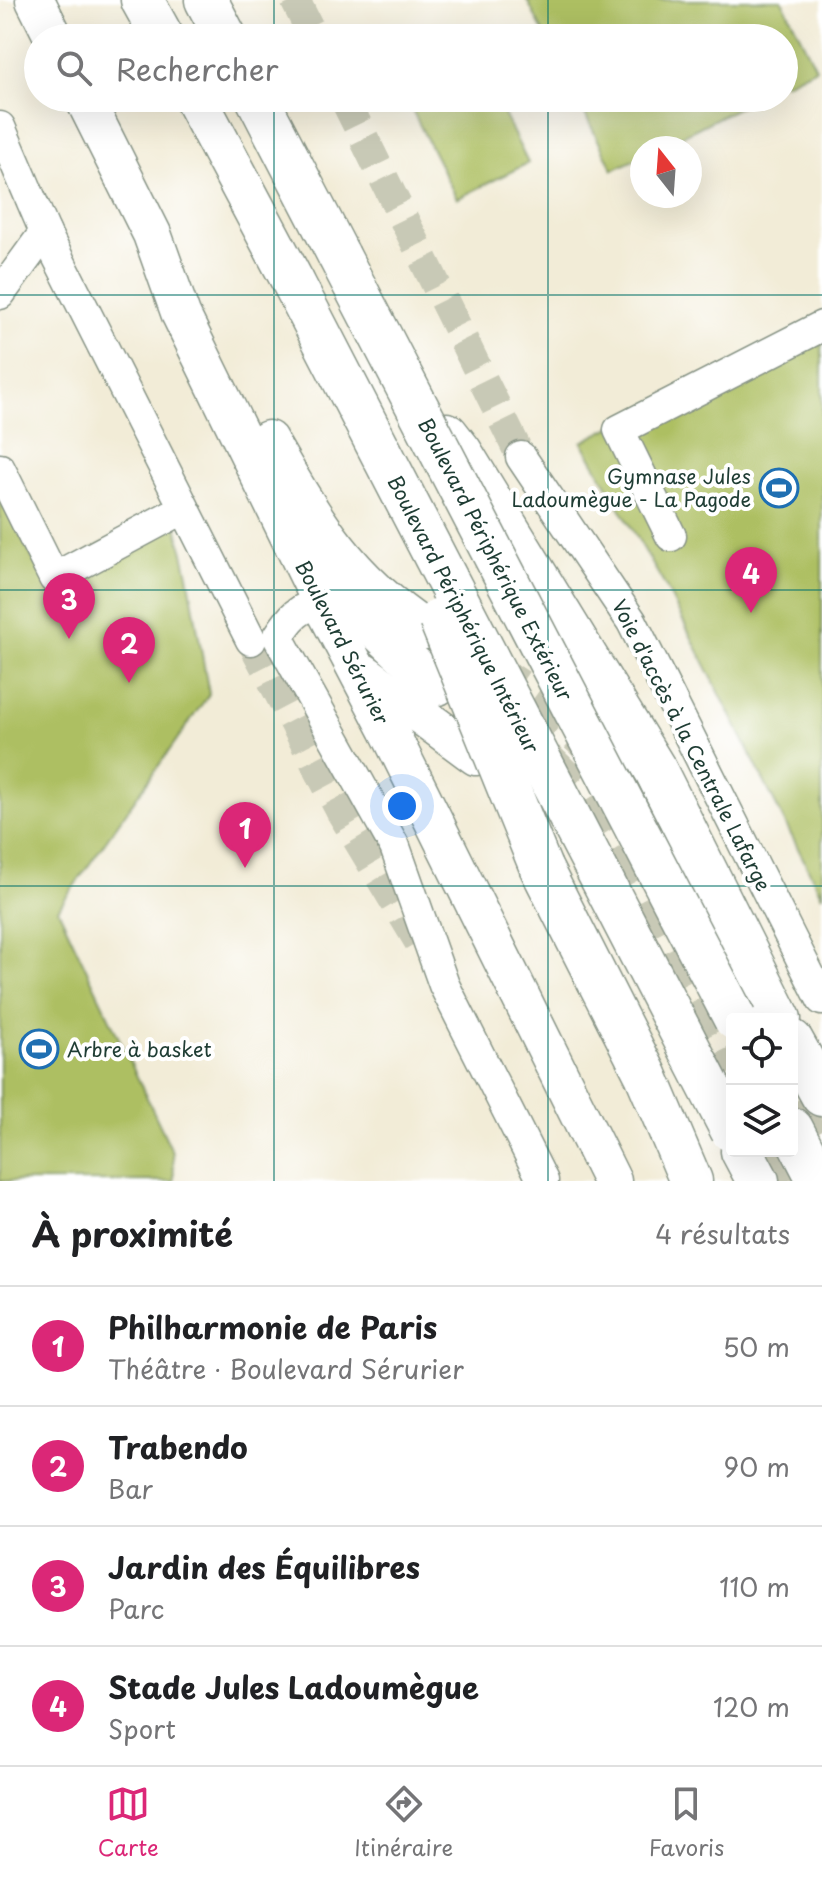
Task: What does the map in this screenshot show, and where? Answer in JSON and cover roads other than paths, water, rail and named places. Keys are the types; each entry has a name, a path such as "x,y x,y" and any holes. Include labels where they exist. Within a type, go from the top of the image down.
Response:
{"highway":[{"path":"142,0 155,24"},
{"path":"206,0 219,24"},
{"name":"Boulevard Périphérique Intérieur","path":"202,112 726,1119"},
{"name":"Boulevard Périphérique Extérieur","path":"264,112 732,1013"},
{"path":"399,373 461,452 656,771 777,1013"},
{"path":"356,406 541,868 646,1075 691,1181"},
{"path":"798,1052 822,1095"},
{"path":"798,1141 819,1181"},
{"path":"745,1157 758,1181"}],"main road":[{"path":"35,0 47,24"},
{"name":"Boulevard Sérurier","path":"91,112 152,234 181,315 322,604 612,1181"},
{"path":"152,234 192,295 240,392 284,492 331,578 391,644 438,686"},
{"path":"240,392 298,492 334,545 371,589 426,630"},
{"path":"355,666 476,756"}],"lane":[{"path":"0,127 45,232 251,640"},
{"path":"0,294 45,232"},
{"path":"671,536 619,430 822,326"},
{"name":"Voie d'accès à la Centrale Lafarge","path":"521,457 632,622 822,1000"},
{"path":"0,469 54,578 183,509"},
{"path":"322,604 304,606 289,619 278,637 395,847 444,985 543,1181"},
{"path":"395,847 412,929 475,1084 521,1181"}],"tunnel":[{"path":"295,0 307,24"},
{"path":"351,112 521,457"},
{"path":"251,640 341,812 425,952"},
{"path":"486,667 540,703 589,745"},
{"path":"546,760 584,797 620,856 726,1060"},
{"path":"798,1115 819,1155"},
{"path":"776,1157 789,1181"}],"place":[{"name":"Gymnase Jules Ladoumègue - La Pagode","path":"779,488"},
{"name":"Stade Jules Ladoumègue","path":"751,613"},
{"name":"Jardin des Équilibres","path":"69,639"},
{"name":"Trabendo","path":"129,683"},
{"name":"Philharmonie de Paris","path":"245,868"},
{"name":"Arbre à basket","path":"39,1049"}]}
